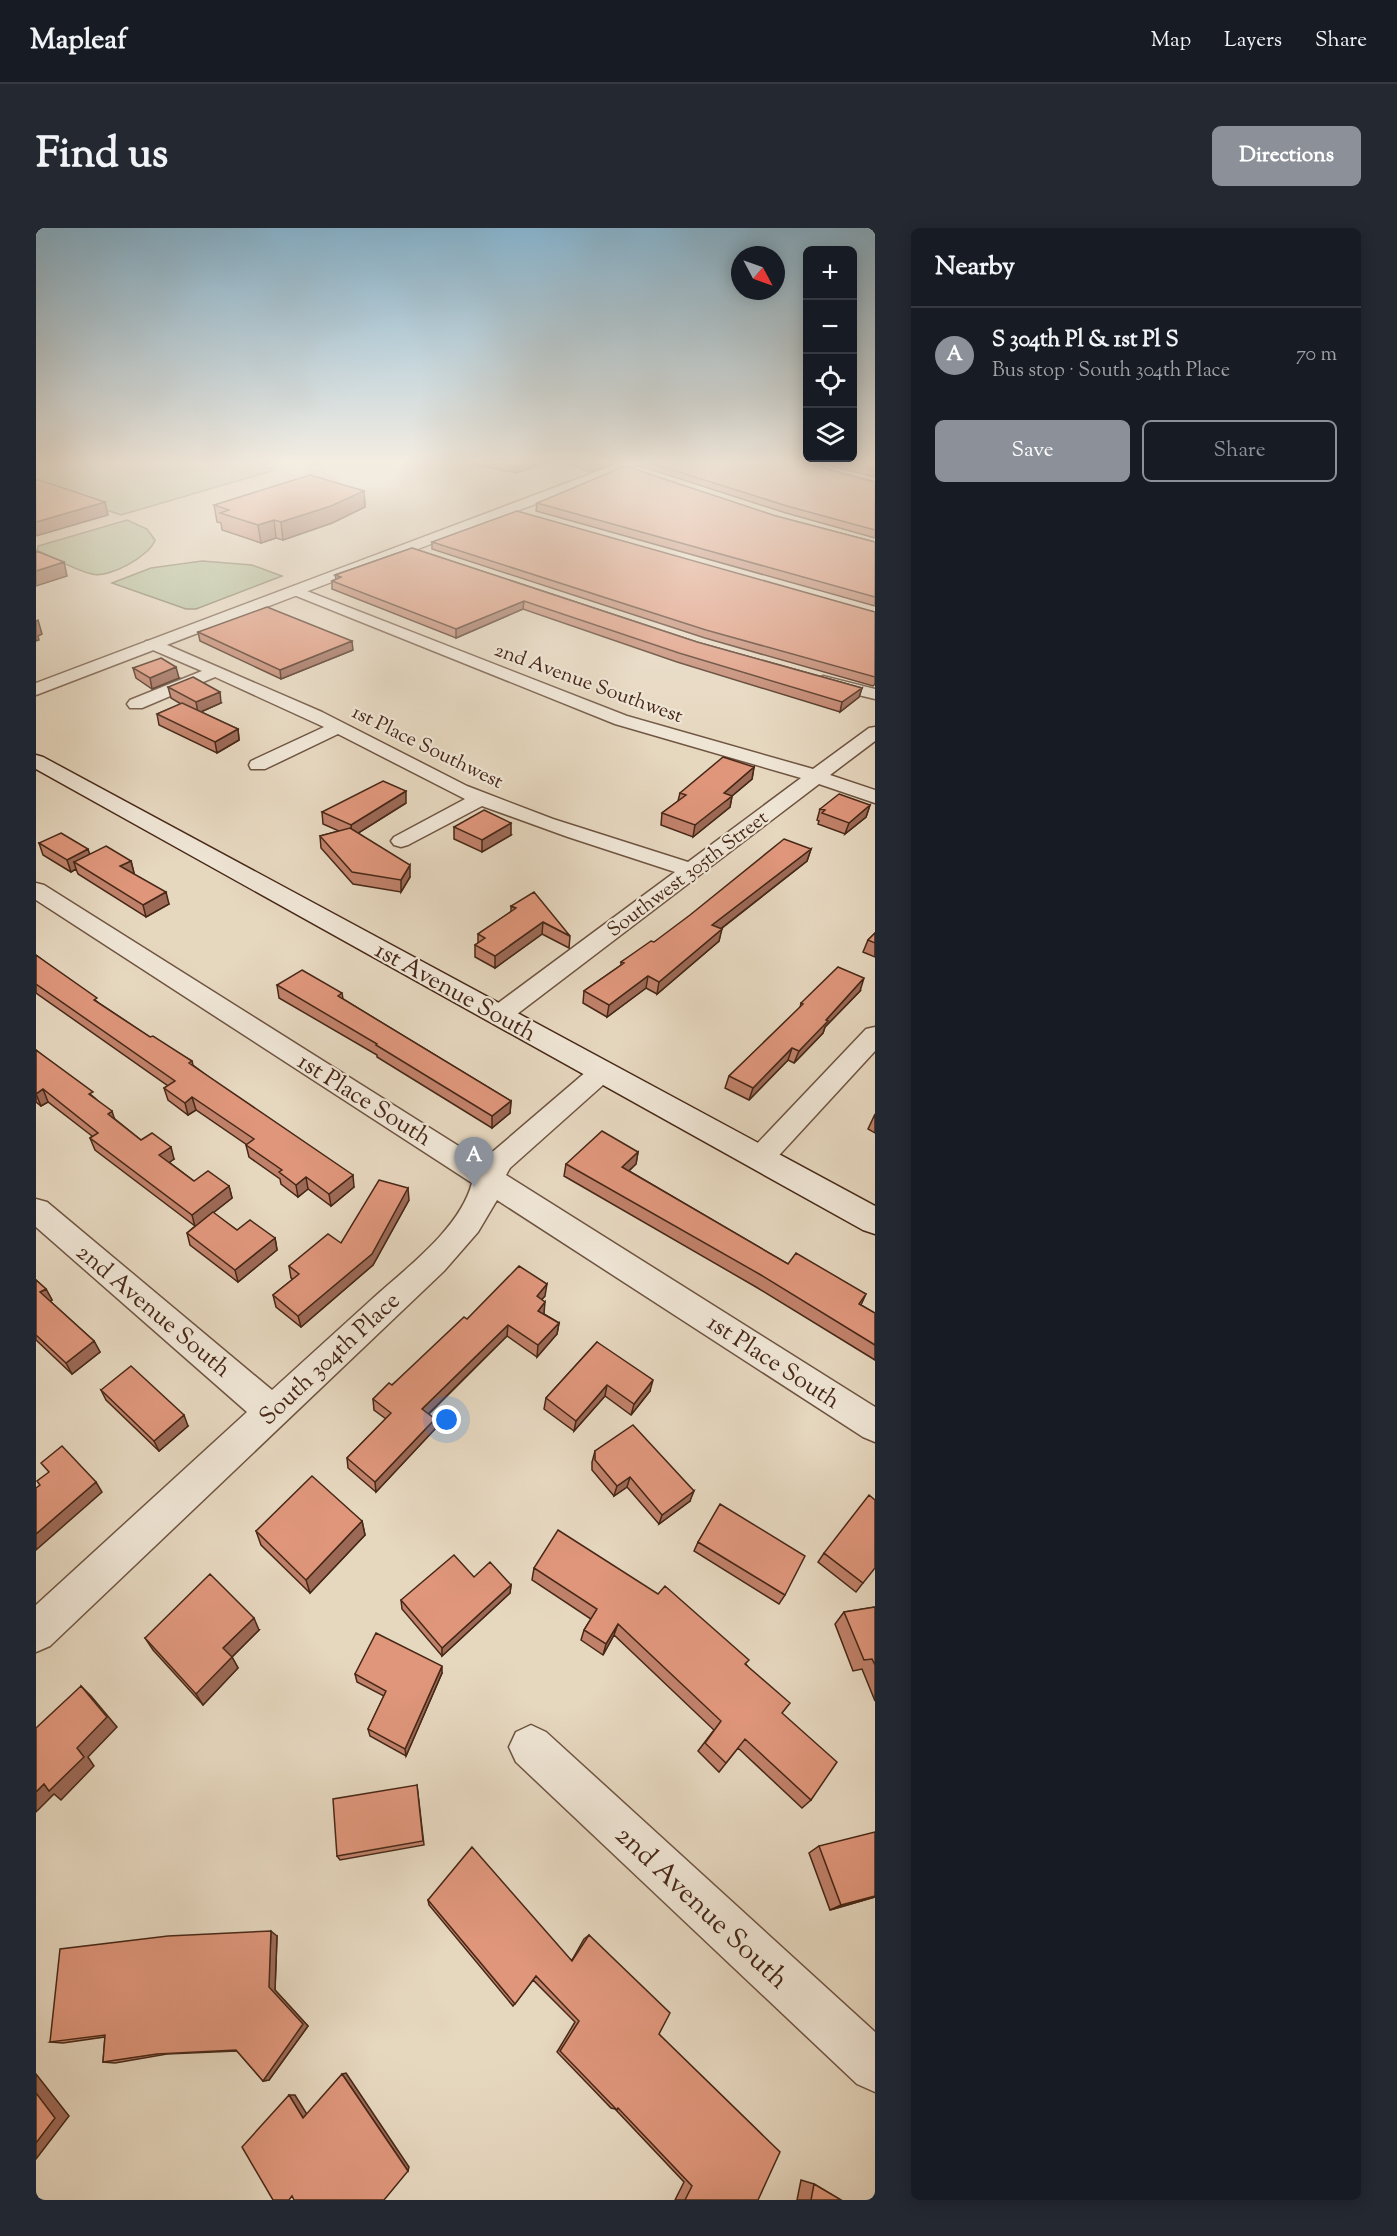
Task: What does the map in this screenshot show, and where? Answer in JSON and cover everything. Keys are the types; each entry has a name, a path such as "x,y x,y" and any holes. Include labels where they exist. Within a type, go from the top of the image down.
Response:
{"street":[{"path":"36,689 391,553"},
{"name":"2nd Avenue Southwest","path":"294,590 621,720 815,776 875,797"},
{"name":"1st Place Southwest","path":"152,644 218,671 338,727 442,781 482,798 549,824 692,870"},
{"path":"135,704 218,671"},
{"path":"808,677 875,694"},
{"path":"258,765 338,727"},
{"name":"Southwest 305th Street","path":"499,1015 875,732"},
{"name":"1st Avenue South","path":"36,761 875,1221"},
{"path":"401,841 482,798"},
{"name":"1st Place South","path":"36,890 875,1426"},
{"path":"761,1157 875,1035"},
{"name":"South 304th Place","path":"36,1632 433,1262 467,1224 482,1201 488,1178 500,1161 603,1071"},
{"name":"2nd Avenue South","path":"36,1210 271,1411"},
{"name":"2nd Avenue South","path":"531,1747 875,2066"}],"green space":[{"path":"43,553 145,553 118,570 99,575 71,567"},
{"path":"202,561 252,565 282,576 196,609 186,609 112,583 151,568"}],"building":[{"path":"36,553 64,562 36,571"},
{"path":"398,553 427,553 697,642 862,688 842,702 679,653 524,601 456,629 332,581 341,577 335,575"},
{"path":"466,553 666,553 875,612 875,677 706,630"},
{"path":"717,553 875,553 875,597"},
{"path":"267,607 352,641 280,670 198,632"},
{"path":"161,658 176,667 150,678 133,668"},
{"path":"193,677 220,692 196,702 168,687"},
{"path":"182,703 238,729 215,742 157,714"},
{"path":"723,757 754,767 724,793 732,796 695,825 662,813 686,795 680,793"},
{"path":"383,781 406,791 351,825 322,812"},
{"path":"839,794 870,805 849,823 822,813 825,810 820,809"},
{"path":"484,810 511,823 482,840 454,827"},
{"path":"350,828 410,865 401,880 352,872 320,836"},
{"path":"61,833 88,849 67,860 39,843"},
{"path":"784,839 811,849 712,925 722,929 659,982 648,976 609,1005 584,991 624,963 621,962 651,941 654,942 690,915"},
{"path":"106,846 131,861 120,866 166,892 143,905 74,862"},
{"path":"534,892 570,936 543,922 495,956 475,945 485,938 478,934 516,908 511,906"},
{"path":"875,933 875,943 868,940"},
{"path":"36,955 97,998 94,1000 150,1037 153,1036 192,1061 189,1063 353,1175 329,1194 306,1177 296,1185 279,1172 282,1170 246,1145 254,1139 192,1097 185,1103 164,1088 175,1081 36,984"},
{"path":"838,967 864,978 799,1051 792,1048 753,1088 729,1076 803,1004 801,1003"},
{"path":"302,970 342,993 338,996 511,1101 492,1116 277,985"},
{"path":"36,1050 93,1092 89,1094 112,1111 108,1114 141,1140 152,1133 171,1147 159,1155 194,1181 208,1171 229,1186 192,1215 90,1138 98,1133 43,1089 36,1094"},
{"path":"602,1131 638,1152 622,1167 788,1264 796,1253 866,1294 859,1304 875,1313 875,1345 761,1275 566,1164"},
{"path":"379,1180 408,1188 372,1254 298,1316 273,1295 299,1274 289,1266 328,1234 341,1243"},
{"path":"213,1212 237,1230 250,1220 275,1238 235,1270 187,1233"},
{"path":"519,1266 547,1284 537,1296 545,1302 538,1311 559,1323 538,1345 508,1325 422,1409 435,1419 375,1482 347,1458 391,1413 373,1399 389,1383 392,1385 464,1317 467,1319"},
{"path":"36,1280 46,1289 40,1292 94,1341 66,1363 36,1335"},
{"path":"597,1342 653,1380 634,1404 607,1385 576,1421 546,1398"},
{"path":"131,1366 184,1415 154,1441 101,1390"},
{"path":"633,1425 694,1491 662,1515 630,1477 617,1486 595,1460 595,1451"},
{"path":"62,1446 96,1482 36,1534 36,1488 40,1485 37,1481 49,1472 41,1463"},
{"path":"312,1476 362,1521 306,1580 256,1531"},
{"path":"869,1495 875,1500 875,1568 863,1583 824,1553"},
{"path":"720,1504 805,1556 785,1595 698,1542"},
{"path":"558,1530 658,1594 665,1586 749,1660 745,1664 790,1703 782,1713 837,1762 811,1800 745,1739 726,1763 705,1743 721,1721 618,1624 606,1644 584,1630 597,1609 534,1568"},
{"path":"454,1555 474,1577 490,1562 511,1585 442,1648 401,1600"},
{"path":"210,1574 254,1618 223,1648 232,1657 196,1694 145,1638"},
{"path":"875,1607 875,1665 872,1659 864,1660 844,1612"},
{"path":"376,1633 442,1666 405,1749 368,1729 386,1691 355,1674"},
{"path":"81,1686 107,1717 77,1748 84,1757 49,1791 44,1784 36,1792 36,1728"},
{"path":"417,1785 423,1841 337,1856 333,1799"},
{"path":"875,1832 875,1896 841,1905 819,1846"},
{"path":"472,1847 572,1961 589,1935 670,2013 659,2034 780,2152 758,2200 685,2200 692,2186 560,2051 579,2021 536,1976 515,2004 428,1900"},
{"path":"271,1931 269,1987 303,2024 263,2081 236,2050 157,2054 103,2062 105,2035 50,2042 60,1949 168,1936"},
{"path":"342,2074 408,2171 384,2200 294,2200 292,2196 289,2200 273,2200 242,2147 289,2095 303,2118"},
{"path":"36,2093 55,2118 36,2143"},
{"path":"814,2184 841,2200 811,2200"}],"place":[{"name":"S 304th Pl & 1st Pl S","path":"474,1187"}]}
